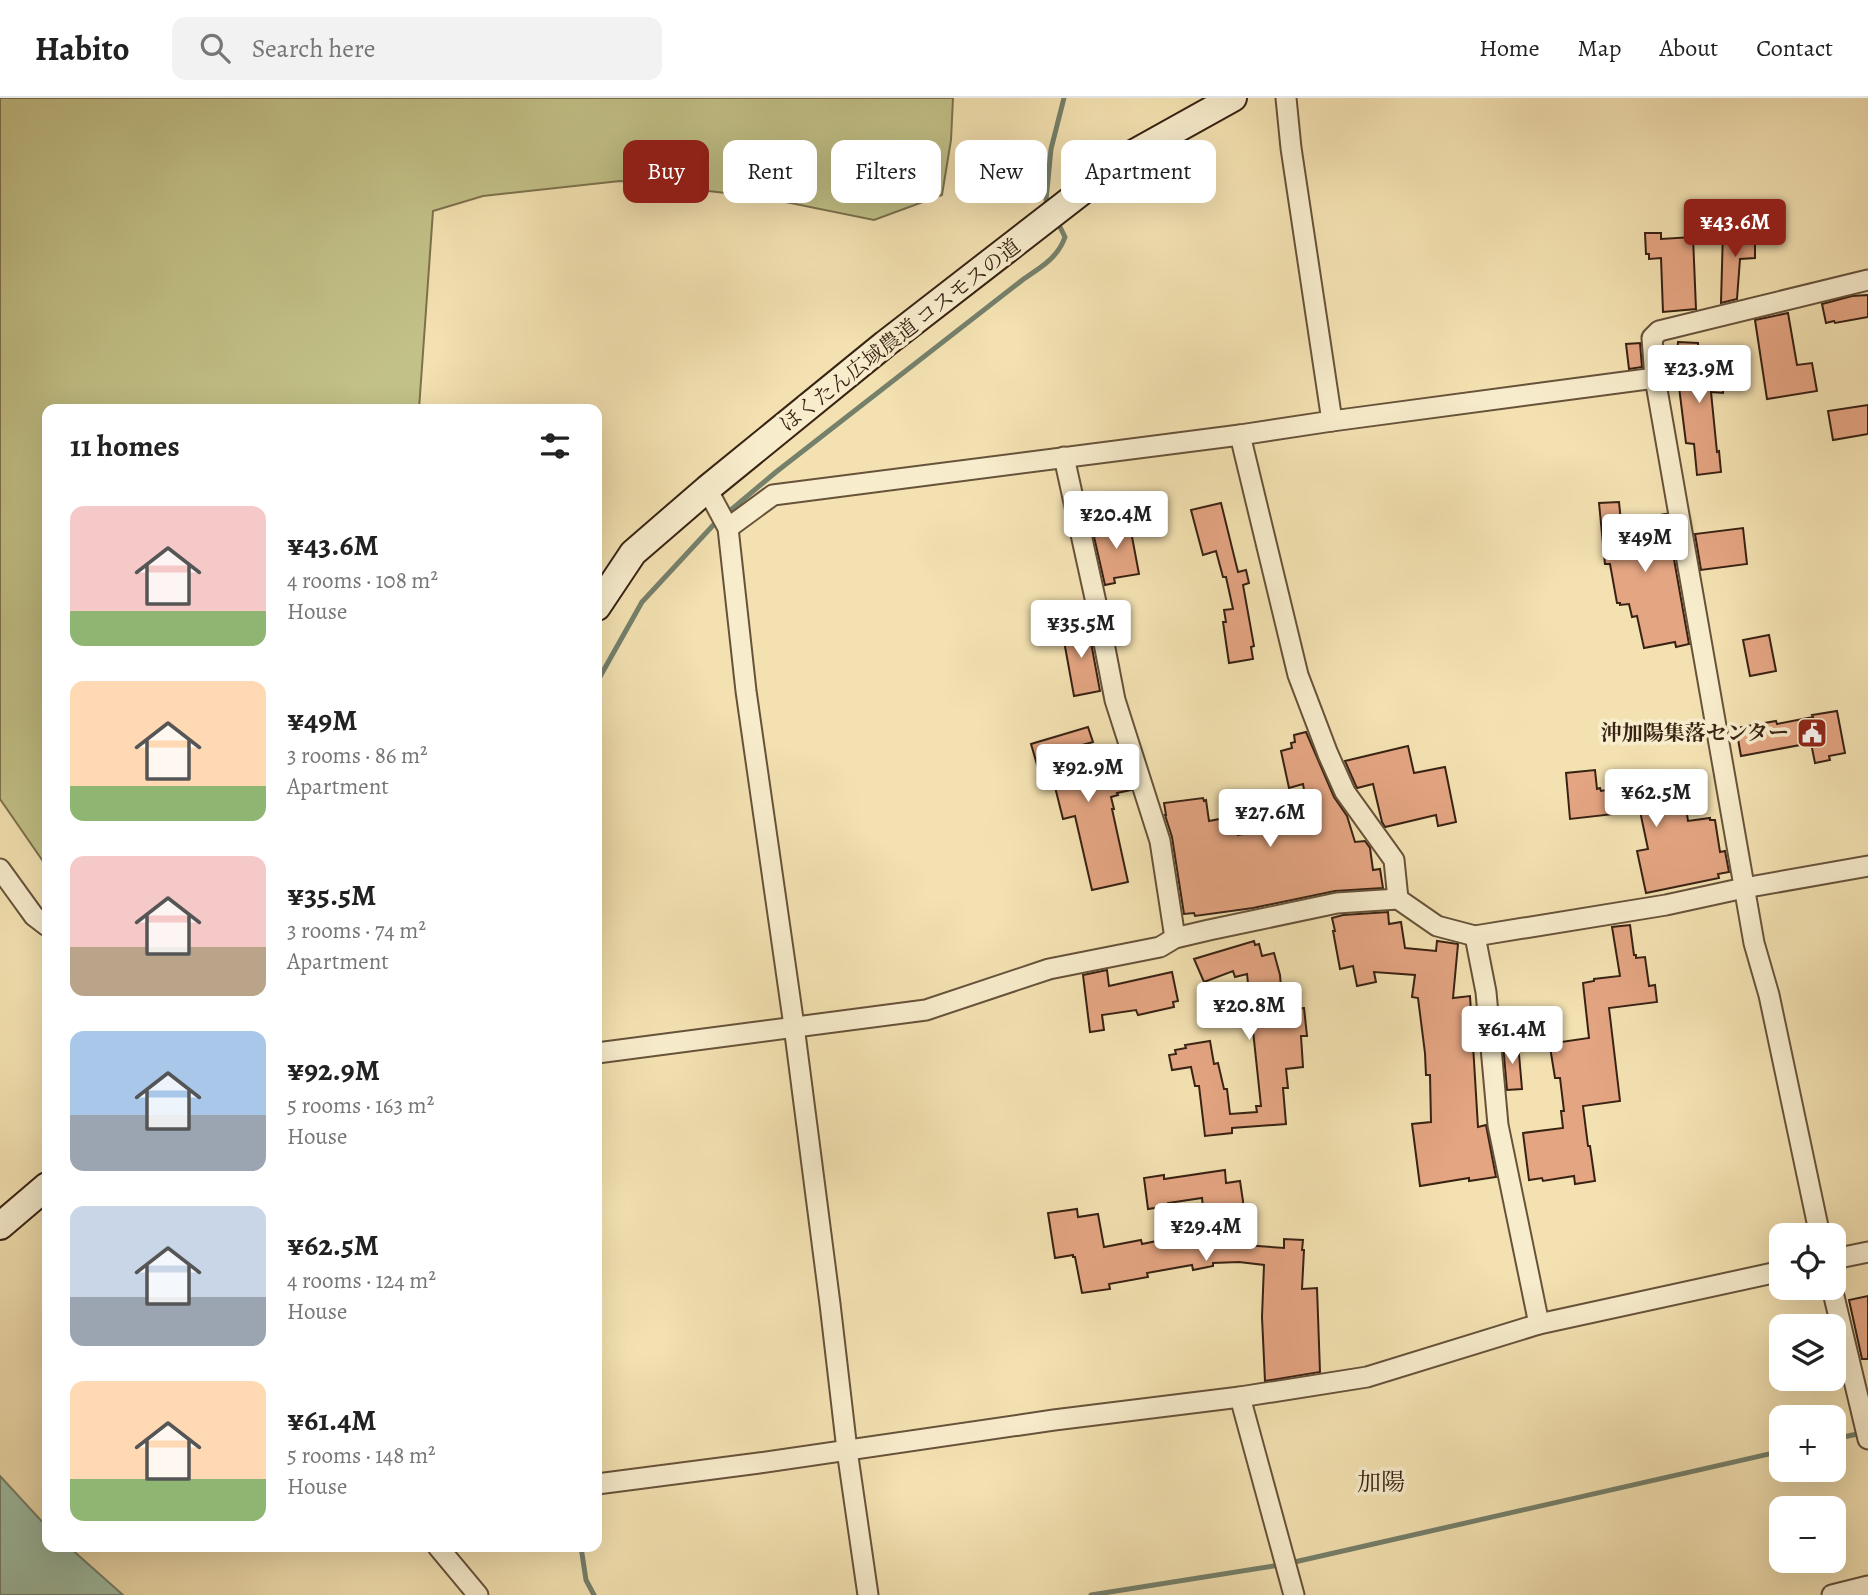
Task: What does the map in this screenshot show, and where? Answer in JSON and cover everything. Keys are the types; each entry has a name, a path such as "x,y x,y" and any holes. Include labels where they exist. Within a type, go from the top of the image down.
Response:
{"street":[{"name":"ほくたん広域農道 コスモスの道","path":"602,600 633,553 885,344 1125,158 1233,98"},
{"path":"1286,98 1332,421"},
{"path":"1817,1223 1769,995 1754,943 1655,378 1653,338 1659,331 1868,280"},
{"path":"728,528 773,495 1655,378"},
{"path":"1240,435 1298,676 1345,792 1394,860 1398,899"},
{"path":"1064,457 1115,700 1160,841 1175,938"},
{"path":"707,489 728,528 746,691 794,1026 868,1595"},
{"path":"602,1052 926,1010 1049,969 1160,947 1175,938 1337,903 1398,899 1437,926 1475,936 1666,905 1868,866"},
{"path":"0,869 34,916 42,922"},
{"path":"1475,936 1486,992 1498,1125 1539,1324"},
{"path":"0,1226 42,1190"},
{"path":"1846,1257 1868,1252"},
{"path":"602,1483 1054,1420 1240,1397 1367,1377 1539,1324 1769,1274"},
{"path":"1835,1300 1868,1439"},
{"path":"1240,1397 1294,1595"},
{"path":"442,1552 478,1595"},
{"path":"1832,1595 1868,1586"}],"shaded area":[{"path":"0,98 953,98 951,140 941,195 941,140 831,140 831,203 920,203 874,220 790,203 817,203 817,140 723,140 723,193 709,191 709,140 623,140 623,181 483,196 433,211 419,404 42,404 42,860 0,799"},
{"path":"0,1476 42,1522 42,1552 75,1552 123,1595 0,1595"}],"building":[{"path":"1727,228 1755,229 1755,258 1740,259 1737,299 1721,303 1723,231 1727,231"},
{"path":"1645,233 1661,233 1661,239 1693,237 1696,309 1663,312 1661,258 1649,259 1649,254 1646,254"},
{"path":"1868,295 1868,317 1826,323 1822,304"},
{"path":"1788,313 1797,365 1812,363 1817,391 1767,399 1755,320"},
{"path":"1678,342 1698,343 1699,367 1726,367 1723,393 1711,392 1721,472 1697,475 1694,444 1686,443 1679,387 1675,387"},
{"path":"1640,343 1642,367 1629,369 1626,344"},
{"path":"1868,405 1868,434 1833,440 1828,411"},
{"path":"1619,502 1621,522 1666,514 1689,644 1676,647 1675,642 1644,648 1637,616 1632,617 1629,604 1617,603 1610,564 1605,564 1599,503"},
{"path":"1221,503 1238,572 1246,570 1249,583 1243,585 1254,646 1251,647 1253,659 1229,663 1223,622 1226,622 1224,610 1233,609 1226,577 1223,577 1216,551 1203,555 1191,510"},
{"path":"1128,521 1139,574 1114,578 1115,583 1105,585 1092,528"},
{"path":"1743,528 1747,564 1701,570 1695,534"},
{"path":"1087,621 1100,691 1074,696 1064,641 1068,641 1067,635 1072,634 1070,624"},
{"path":"1769,635 1776,671 1750,676 1743,640"},
{"name":"沖加陽集落センター","path":"1837,711 1845,753 1829,756 1830,760 1815,763 1811,743 1741,756 1736,728 1776,721 1777,724"},
{"path":"1088,727 1093,742 1075,747 1081,773 1122,763 1131,790 1111,797 1128,882 1092,890 1075,816 1063,819 1050,767 1038,768 1031,744"},
{"path":"1306,732 1334,797 1347,816 1355,842 1365,841 1370,848 1373,870 1380,869 1383,888 1335,891 1253,908 1195,916 1194,913 1184,914 1164,803 1203,798 1206,800 1209,821 1235,816 1238,835 1269,829 1268,820 1308,813 1303,784 1289,788 1281,751 1292,748 1294,735"},
{"path":"1408,746 1414,773 1445,767 1456,822 1438,826 1436,815 1385,827 1373,784 1357,788 1345,761"},
{"path":"1595,770 1597,789 1600,788 1601,791 1688,777 1690,793 1684,794 1688,821 1710,818 1715,820 1720,852 1725,851 1729,872 1718,874 1719,878 1646,893 1637,851 1648,849 1640,811 1570,819 1566,773"},
{"path":"1388,912 1389,924 1401,922 1405,948 1436,951 1437,941 1458,944 1453,998 1470,996 1478,1127 1486,1125 1496,1177 1469,1181 1469,1178 1420,1186 1412,1124 1431,1122 1430,1075 1426,1075 1418,998 1412,997 1415,975 1374,972 1376,982 1357,986 1353,966 1340,969 1333,931 1332,918"},
{"path":"1630,925 1634,955 1636,958 1645,957 1649,986 1655,985 1657,1002 1609,1008 1620,1101 1583,1106 1595,1181 1575,1184 1574,1176 1543,1181 1542,1178 1529,1180 1523,1133 1563,1128 1560,1078 1555,1078 1550,1047 1555,1046 1554,1043 1589,1038 1583,983 1620,976 1612,927"},
{"path":"1254,941 1255,945 1259,944 1262,956 1274,953 1281,987 1287,987 1289,1009 1304,1008 1307,1036 1301,1036 1303,1067 1286,1069 1288,1088 1283,1088 1286,1124 1232,1128 1232,1133 1205,1136 1199,1086 1195,1086 1191,1067 1172,1070 1169,1055 1176,1054 1175,1050 1186,1048 1185,1045 1210,1041 1214,1064 1218,1063 1224,1089 1227,1089 1230,1114 1257,1112 1256,1106 1261,1106 1247,974 1235,977 1233,971 1204,982 1194,959"},
{"path":"1107,970 1109,986 1172,972 1178,1001 1173,1002 1174,1007 1138,1015 1136,1010 1102,1015 1104,1030 1090,1032 1083,975"},
{"path":"1518,1043 1522,1089 1507,1090 1503,1044"},
{"path":"1225,1170 1226,1183 1240,1181 1244,1245 1284,1248 1284,1239 1303,1240 1302,1289 1317,1288 1320,1372 1265,1381 1262,1317 1264,1265 1213,1263 1213,1266 1193,1270 1192,1265 1147,1273 1148,1277 1109,1284 1110,1289 1082,1293 1075,1257 1055,1258 1048,1213 1077,1209 1078,1217 1098,1214 1104,1247 1141,1240 1142,1244 1181,1236 1180,1233 1205,1228 1202,1198 1148,1209 1144,1178 1164,1175 1164,1179"},
{"path":"1868,1296 1868,1359 1862,1359 1849,1300"}],"waterway":[{"path":"1050,208 1046,200 1051,149 1064,98"},
{"path":"726,514 776,472 1049,261 1065,237 1056,219"},
{"path":"602,673 642,602 718,520"},
{"path":"1846,1436 1862,1433"},
{"path":"1290,1563 1769,1454"},
{"path":"582,1552 586,1580 594,1595"},
{"path":"1091,1595 1280,1565"}],"place":[{"name":"沖加陽集落センター","path":"1812,733"}],"district":[{"name":"加陽","path":"1381,1482"}]}
